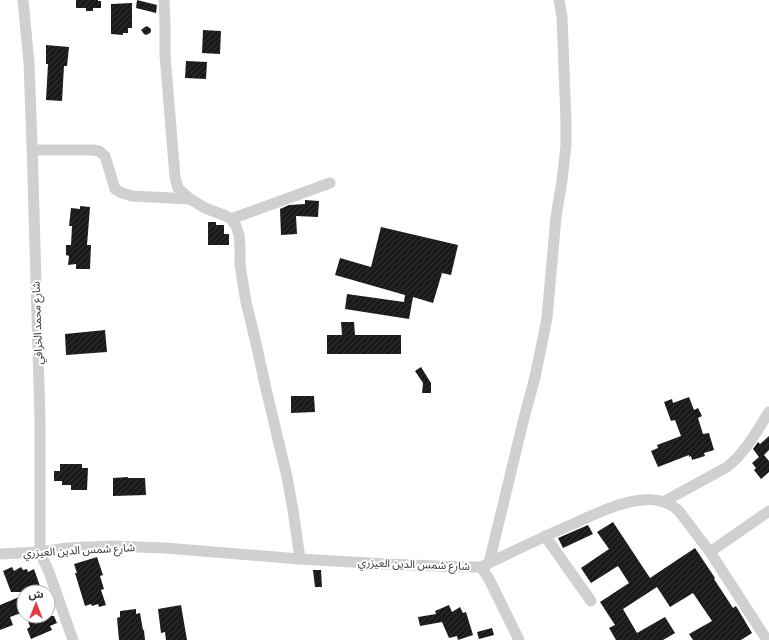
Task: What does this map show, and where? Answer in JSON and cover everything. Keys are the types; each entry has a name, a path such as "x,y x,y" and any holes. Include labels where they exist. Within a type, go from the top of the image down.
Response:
{"street":[{"name":"شارع محمد الخرافي","path":"22,0 28,63 32,150 40,420 40,552 73,640"},
{"path":"164,0 165,55 174,177 178,188 190,199 205,208 231,219 236,226 239,235 240,265 246,302 287,477 300,559"},
{"path":"519,640 489,579 485,565 535,377 547,318 556,217 566,145 562,17 559,0"},
{"path":"32,150 100,151 105,156 115,189 122,193 132,196 190,199"},
{"path":"231,219 330,183"},
{"path":"665,501 727,468 743,451 769,412"},
{"name":"شارع شمس الدين العيزري","path":"0,554 112,546 165,548 300,559 460,567 485,565 604,510 642,499 665,501"},
{"path":"665,501 678,510 710,552 768,640"},
{"path":"710,552 769,510"},
{"path":"545,536 591,601"}],"building":[{"path":"76,0 98,0 101,1 101,8 93,8 93,11 86,11 86,8 76,8"},
{"path":"137,0 157,5 156,13 136,8"},
{"path":"132,3 132,28 128,28 128,33 123,33 123,35 111,34 111,4"},
{"path":"147,26 151,29 151,31 146,35 141,30"},
{"path":"203,30 221,31 220,54 202,53"},
{"path":"46,45 69,47 67,66 64,66 62,101 46,100 48,64 46,64"},
{"path":"186,61 207,62 206,79 185,78"},
{"path":"305,200 319,201 318,217 296,216 297,234 281,235 280,209 289,205 305,204"},
{"path":"80,206 90,207 87,245 91,245 90,269 76,269 76,264 68,265 69,256 66,255 66,245 71,245 72,226 69,226 71,208 80,209"},
{"path":"208,222 216,222 216,225 224,225 224,234 229,234 229,245 208,245"},
{"path":"381,227 458,245 451,275 442,273 433,303 413,297 409,319 345,309 347,294 404,302 405,295 335,275 340,258 371,267"},
{"path":"341,322 354,322 355,335 401,335 401,354 327,354 327,335 342,335"},
{"path":"105,330 107,352 66,355 65,334"},
{"path":"421,367 431,383 431,393 422,393 423,383 415,371"},
{"path":"291,396 314,396 315,412 291,413"},
{"path":"689,397 694,410 698,408 702,416 698,418 703,434 709,433 714,450 704,453 705,456 692,460 691,456 689,457 689,455 658,467 651,451 658,448 657,445 681,436 675,420 671,421 664,402 672,399 673,403"},
{"path":"769,436 769,450 764,455 769,461 769,472 761,479 754,470 756,468 752,463 759,457 753,449 758,442 760,444"},
{"path":"60,464 82,464 82,468 88,468 87,490 71,490 71,485 62,485 62,481 54,481 54,471 60,471"},
{"path":"113,478 145,478 146,495 113,496"},
{"path":"613,522 650,578 695,548 733,608 736,606 752,633 741,640 693,640 689,634 712,621 693,593 670,607 657,587 623,609 637,633 665,617 675,633 663,640 616,640 609,628 615,625 600,602 629,583 618,566 591,583 581,568 609,549 597,532"},
{"path":"588,525 593,534 563,548 558,538"},
{"path":"97,557 103,575 100,576 104,589 101,590 106,605 99,607 98,604 92,606 91,604 85,606 75,573 77,573 74,564"},
{"path":"12,567 14,571 21,567 23,570 27,569 28,572 34,569 39,584 16,584 16,592 11,592 3,571"},
{"path":"313,570 321,570 322,587 315,587"},
{"path":"16,598 16,615 10,617 13,625 0,630 0,605"},
{"path":"181,605 187,640 166,640 165,632 161,633 158,609"},
{"path":"449,605 452,612 460,607 463,613 466,612 473,635 458,640 457,636 449,638 442,622 420,626 418,617 436,614 435,611"},
{"path":"136,609 136,614 140,613 145,640 119,640 117,618 120,617 120,611"},
{"path":"29,624 55,624 50,626 52,630 31,639 27,629 30,627"},
{"path":"492,628 494,635 479,639 477,632"}]}
